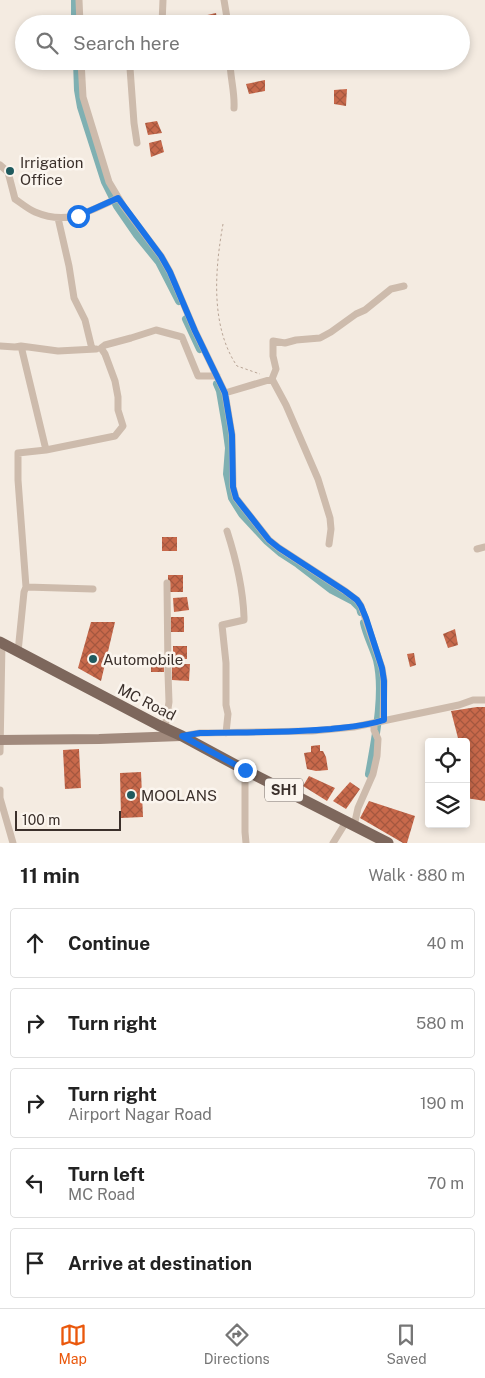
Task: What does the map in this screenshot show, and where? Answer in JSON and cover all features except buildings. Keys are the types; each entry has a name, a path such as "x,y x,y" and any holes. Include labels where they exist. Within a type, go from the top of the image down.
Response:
{"main road":[{"name":"MC Road","path":"1,643 388,843"},
{"path":"0,740 182,736"}],"street":[{"path":"79,0 80,15"},
{"path":"162,15 163,0"},
{"path":"224,0 226,15"},
{"path":"81,70 81,86 85,106 109,182 118,198 161,256 170,272 195,331 225,393 232,435 233,487 236,498 269,540 357,600 366,618 382,668 384,720"},
{"path":"130,70 137,143"},
{"path":"230,70 235,96 234,108"},
{"path":"0,165 8,172 15,199 34,212 58,218 78,216 118,198"},
{"path":"58,218 74,298 85,320 92,349"},
{"path":"225,393 272,379 276,369 273,356 273,342 286,343 296,340 320,338 365,310 391,289 404,286"},
{"path":"0,346 22,346 58,351 92,349 101,348 105,345 156,330 182,336 198,376 217,376"},
{"path":"22,346 46,450"},
{"path":"18,652 26,587 18,480 18,453 46,450 115,436 123,426 118,410 115,381 101,348"},
{"path":"272,379 286,405 318,480 330,518 329,544"},
{"path":"226,733 228,714 222,625 244,620 236,563 227,531"},
{"path":"477,550 485,547"},
{"path":"165,728 170,702 167,583"},
{"path":"26,587 93,589"},
{"path":"0,752 1,643"},
{"path":"182,736 200,733 312,731 374,727 384,720 459,705 473,700 485,700"},
{"path":"333,843 350,824 373,774 378,739 374,727"},
{"path":"245,770 246,843"},
{"path":"0,790 0,798 13,843"}],"path":[{"path":"223,224 217,281 218,318 221,330 227,348 237,366 260,374 263,382"}],"waterway":[{"path":"75,0 75,15"},
{"path":"77,70 81,107 105,182 117,206 159,262 179,301"},
{"path":"186,319 200,349"},
{"path":"217,384 220,391 229,448 227,474 232,498 242,514 281,553 332,590 353,601 360,608 361,612"},
{"path":"364,623 377,660 380,687 380,702 369,774"}],"place":[{"name":"Irrigation Office","path":"10,171"},
{"name":"Automobile","path":"93,659"},
{"name":"MOOLANS","path":"131,795"}],"route":[{"path":"78,216 118,198 161,256 225,393 232,435 233,487 236,498 269,540 357,600 366,618 382,668 384,720 354,727 312,731 200,733 182,736 245,770"}]}
